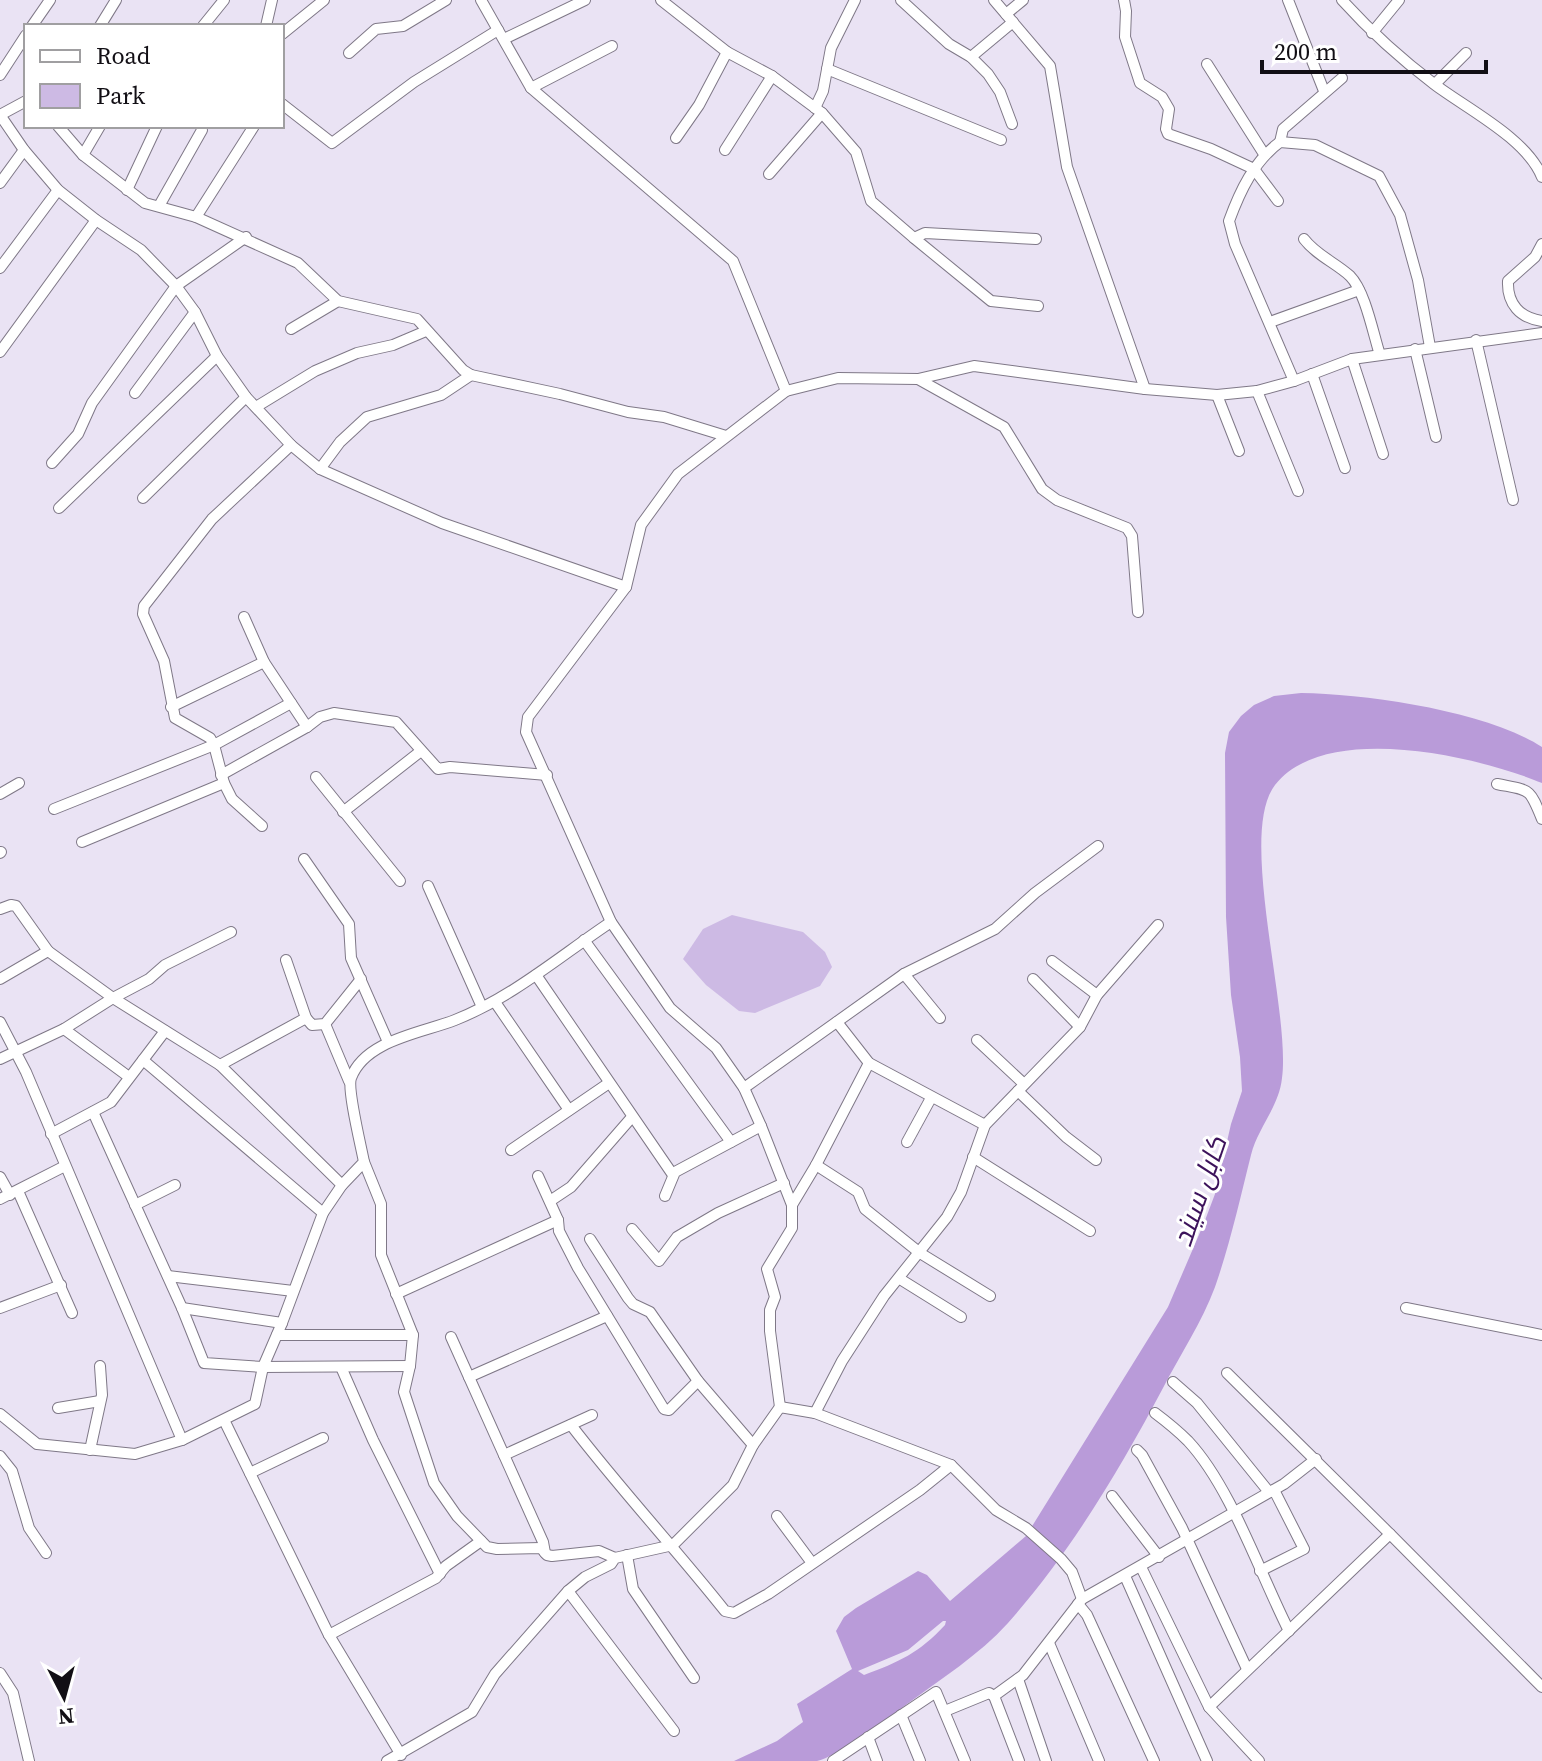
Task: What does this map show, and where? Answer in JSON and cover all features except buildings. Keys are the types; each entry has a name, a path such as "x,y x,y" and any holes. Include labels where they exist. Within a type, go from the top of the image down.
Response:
{"street":[{"path":"33,24 50,0"},
{"path":"101,24 116,0"},
{"path":"205,24 224,0"},
{"path":"266,24 272,0"},
{"path":"284,32 324,0"},
{"path":"349,53 376,29 403,26 446,0"},
{"path":"481,0 531,88 733,261 786,391"},
{"path":"284,106 332,143 414,82 501,34 585,0"},
{"path":"661,0 727,52 772,76 819,111 856,152 871,201 991,301 1038,306"},
{"path":"769,174 819,111 831,48 855,0"},
{"path":"901,0 949,44 971,57 1000,92 1012,124"},
{"path":"994,0 1050,66 1067,167 1145,389"},
{"path":"971,57 1010,18 1023,0"},
{"path":"1124,0 1125,37 1140,83 1162,97 1169,109 1168,134 1254,169 1278,201"},
{"path":"1288,0 1324,91"},
{"path":"1342,0 1372,33 1435,84 1505,134 1537,165 1542,177"},
{"path":"1372,33 1399,0"},
{"path":"0,75 24,38"},
{"path":"531,88 612,46"},
{"path":"676,138 699,105 727,52"},
{"path":"1435,84 1466,53"},
{"path":"1207,64 1264,154"},
{"path":"827,69 1001,140"},
{"path":"725,150 772,76"},
{"path":"1294,381 1235,244 1229,221 1254,169 1264,154 1280,142 1283,129 1342,78"},
{"path":"24,102 0,115 24,150 58,190 141,250 176,286 195,312 217,356 246,397 291,445 320,469 442,523 626,587"},
{"path":"60,128 83,155 145,203 196,217 298,263 338,301 417,319 471,375 628,412 664,417 726,436"},
{"path":"83,155 99,128"},
{"path":"127,190 156,128"},
{"path":"196,217 253,128"},
{"path":"159,206 202,130"},
{"path":"1280,142 1315,145 1379,176 1400,215 1418,280 1430,347"},
{"path":"0,183 24,150"},
{"path":"0,268 58,190"},
{"path":"0,352 96,220"},
{"path":"914,238 925,233 1036,239"},
{"path":"52,463 78,434 92,403 176,286 246,237"},
{"path":"1304,239 1352,278 1359,290 1380,355"},
{"path":"1542,244 1535,257 1508,281 1507,287 1515,308 1522,315 1542,321"},
{"path":"1270,322 1359,290"},
{"path":"291,329 338,301"},
{"path":"135,393 195,312"},
{"path":"256,407 315,371 357,353 393,345 426,331"},
{"path":"325,1024 349,1081 364,1162 381,1204 381,1255 413,1335 404,1392 434,1483 457,1516 481,1541 497,1549 541,1548 552,1556 599,1551 615,1558 673,1545 733,1485 753,1445 780,1407 770,1331 770,1310 775,1297 767,1269 792,1228 792,1205 744,1088 716,1048 670,1008 611,922 526,732 528,717 626,587 641,525 678,474 786,391 838,378 918,379 974,366 1145,389 1217,395 1257,391 1352,359 1542,333"},
{"path":"1476,340 1513,500"},
{"path":"1415,349 1436,437"},
{"path":"59,508 217,356"},
{"path":"1352,359 1383,454"},
{"path":"1312,374 1345,468"},
{"path":"320,469 340,442 367,417 441,395 471,375"},
{"path":"918,379 1004,427 1042,489 1057,500 1127,528 1132,536 1138,612"},
{"path":"1257,391 1298,491"},
{"path":"1217,395 1239,451"},
{"path":"143,498 246,397"},
{"path":"262,826 232,799 222,779 214,745 197,729 175,718 164,661 143,614 144,606 212,519 291,445"},
{"path":"244,617 264,662 307,727"},
{"path":"171,707 264,662"},
{"path":"54,809 214,745 291,703"},
{"path":"82,842 222,779 327,714 390,719 438,769 450,767 547,775"},
{"path":"343,812 421,751"},
{"path":"316,777 400,881"},
{"path":"0,794 19,783"},
{"path":"1497,784 1542,795"},
{"path":"1526,790 1536,800 1542,819"},
{"path":"744,1088 904,974 995,929 1035,893 1098,846"},
{"path":"304,859 349,924 351,958 388,1042"},
{"path":"428,886 482,1007"},
{"path":"0,909 16,906 48,951 113,998 220,1065 342,1185"},
{"path":"349,1081 358,1064 388,1042 455,1020 495,1002 611,922"},
{"path":"815,1413 842,1361 884,1296 947,1217 961,1192 985,1125 1080,1027 1097,995 1158,925"},
{"path":"0,1059 64,1029 149,979 165,965 231,932"},
{"path":"584,940 731,1142"},
{"path":"0,979 48,951"},
{"path":"286,960 306,1018 312,1025 325,1024 361,979"},
{"path":"1052,961 1097,995"},
{"path":"904,974 940,1018"},
{"path":"536,975 673,1175"},
{"path":"1033,979 1080,1027"},
{"path":"495,1002 569,1110"},
{"path":"220,1065 306,1018"},
{"path":"0,1022 17,1052 182,1440"},
{"path":"837,1022 869,1063 985,1125"},
{"path":"64,1029 129,1077"},
{"path":"51,1134 111,1102 165,1031"},
{"path":"977,1040 1066,1137 1096,1160"},
{"path":"143,1060 323,1213"},
{"path":"792,1205 869,1063"},
{"path":"511,1150 609,1083"},
{"path":"907,1142 931,1098"},
{"path":"93,1112 204,1363 263,1367 410,1366"},
{"path":"550,1201 571,1187 632,1117"},
{"path":"665,1196 673,1175 761,1126"},
{"path":"973,1157 1090,1231"},
{"path":"0,1414 37,1444 135,1454 182,1440 255,1404 263,1367 323,1213 342,1185 364,1162"},
{"path":"816,1165 858,1192 865,1209 920,1253 990,1296"},
{"path":"9,1195 65,1166"},
{"path":"538,1176 558,1220 559,1231 664,1409 669,1410 698,1381"},
{"path":"0,1177 61,1285 72,1313"},
{"path":"632,1229 659,1261 677,1237 718,1213 784,1183"},
{"path":"135,1205 175,1185"},
{"path":"396,1294 558,1220"},
{"path":"590,1239 628,1298 650,1312 698,1381 753,1445"},
{"path":"168,1276 293,1291"},
{"path":"900,1279 961,1317"},
{"path":"0,1308 61,1285"},
{"path":"182,1308 282,1323"},
{"path":"1406,1308 1542,1335"},
{"path":"469,1377 607,1316"},
{"path":"277,1335 413,1335"},
{"path":"451,1337 543,1542 545,1553"},
{"path":"90,1450 100,1401 100,1366"},
{"path":"341,1367 373,1440 440,1574"},
{"path":"1227,1373 1542,1687"},
{"path":"1173,1382 1197,1403 1272,1491 1304,1549 1260,1571"},
{"path":"58,1408 100,1401"},
{"path":"780,1407 815,1413 951,1465 996,1510 1026,1528 1061,1559 1072,1572 1080,1601 1154,1761"},
{"path":"1155,1413 1188,1441 1202,1458 1234,1513 1289,1631"},
{"path":"504,1455 592,1415"},
{"path":"224,1420 329,1635 401,1755"},
{"path":"571,1425 725,1611 734,1613 768,1594 920,1490 951,1465"},
{"path":"250,1473 323,1438"},
{"path":"1137,1450 1187,1539 1247,1669"},
{"path":"0,1456 12,1471 29,1528 46,1553"},
{"path":"994,1696 1018,1679 1080,1601 1272,1491 1316,1459"},
{"path":"1112,1496 1159,1557"},
{"path":"777,1516 812,1563"},
{"path":"1209,1707 1390,1534"},
{"path":"329,1635 440,1574 446,1566 481,1541"},
{"path":"627,1555 633,1589 694,1678"},
{"path":"387,1761 472,1712 495,1674 568,1591 585,1577 611,1564 615,1558"},
{"path":"1141,1567 1209,1707 1259,1761"},
{"path":"1125,1576 1207,1761"},
{"path":"568,1591 674,1731"},
{"path":"1049,1643 1099,1761"},
{"path":"0,1673 13,1693 29,1761"},
{"path":"1018,1679 1046,1761"},
{"path":"833,1761 936,1692 965,1761"},
{"path":"945,1711 989,1693 994,1696 1019,1761"},
{"path":"901,1715 920,1761"},
{"path":"868,1737 877,1761"}],"green space":[{"path":"732,915 803,932 825,952 832,967 820,986 755,1013 739,1011 706,985 683,959 703,929"}],"shaded area":[{"path":"1328,694 1392,701 1459,714 1490,724 1542,747 1542,783 1480,763 1442,755 1364,749 1329,754 1298,765 1275,785 1265,809 1261,842 1283,1048 1280,1088 1254,1145 1210,1300 1146,1419 1111,1480 1052,1568 1008,1623 972,1656 876,1727 825,1758 817,1761 734,1761 777,1741 803,1722 797,1704 852,1669 836,1631 844,1617 918,1571 927,1575 950,1601 1026,1536 1168,1307 1215,1194 1242,1091 1226,917 1225,753 1229,732 1241,716 1254,705 1274,696","holes":["946,1621 935,1635 908,1656 864,1675 858,1671 908,1650"]}],"water label":[{"name":"کابل سيند","path":"1199,1191"}]}
